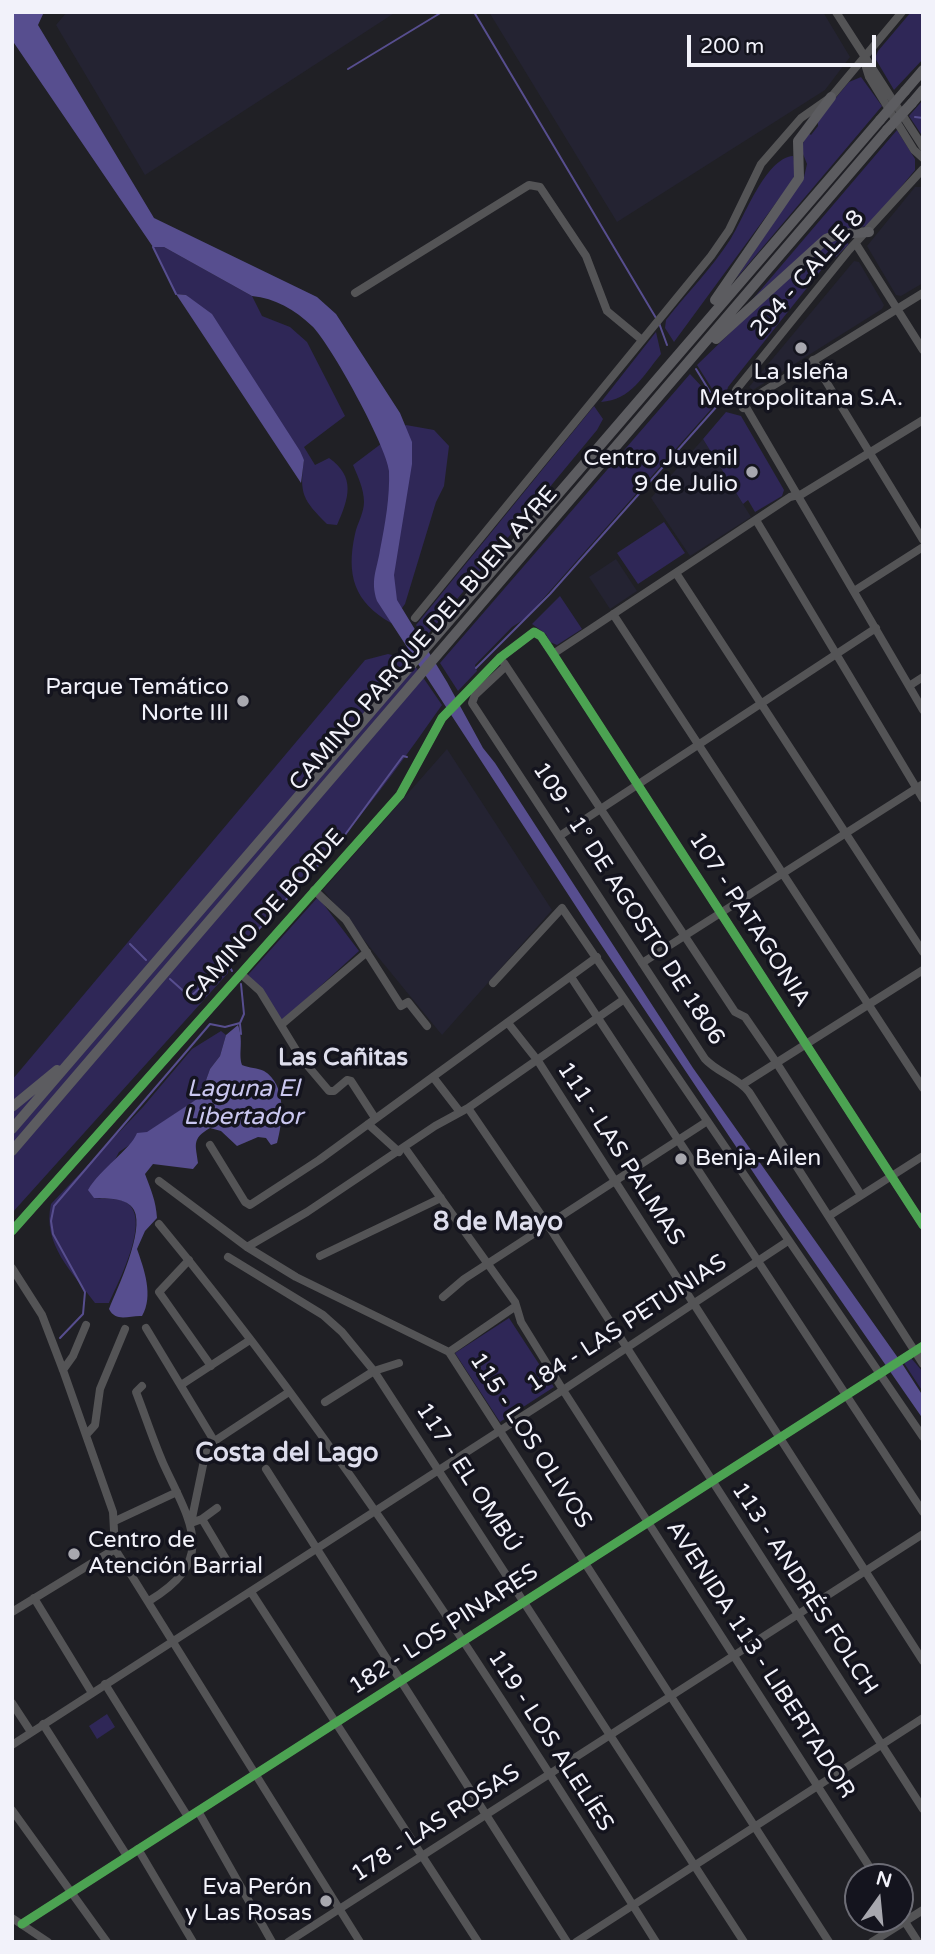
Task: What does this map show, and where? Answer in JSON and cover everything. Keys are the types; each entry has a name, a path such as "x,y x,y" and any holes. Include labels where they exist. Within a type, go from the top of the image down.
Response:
{"highway":[{"name":"CAMINO PARQUE DEL BUEN AYRE","path":"12,1129 923,70"},
{"name":"CAMINO PARQUE DEL BUEN AYRE","path":"12,1152 923,90"},
{"path":"684,345 799,178 798,141 831,97"},
{"path":"689,362 826,239 844,233 869,232"},
{"path":"844,233 856,244"},
{"path":"12,1107 83,1048"}],"street":[{"path":"836,12 863,58 876,73 923,147"},
{"path":"415,618 725,237 761,164 801,118 831,97 902,12"},
{"path":"863,58 869,77 914,150 923,158"},
{"name":"204 - CALLE 8","path":"743,408 737,387 856,244 923,169"},
{"path":"355,293 529,185 540,187 586,256 607,311 642,340"},
{"path":"856,244 923,350"},
{"path":"923,293 748,401 743,408 923,710"},
{"path":"813,360 923,540"},
{"path":"553,654 790,497 923,420"},
{"path":"756,520 836,654 920,786 923,799"},
{"path":"854,591 923,547"},
{"path":"676,573 923,952"},
{"path":"613,614 923,1088"},
{"path":"561,835 876,628"},
{"name":"CAMINO DE BORDE","path":"12,1231 404,790 447,712 526,635 534,632 541,636"},
{"name":"107 - PATAGONIA","path":"541,636 923,1225"},
{"path":"501,657 687,936 734,1012 745,1017 861,1195"},
{"name":"109 - 1° DE AGOSTO DE 1806","path":"506,666 472,701 705,1059 715,1069 743,1084 923,1364"},
{"path":"909,686 923,677"},
{"path":"642,963 920,786"},
{"path":"314,890 337,909 401,1006 408,1002 427,1026"},
{"path":"493,983 562,908 788,1241 801,1254 882,1371 923,1437"},
{"path":"241,974 260,991 281,1026 367,952"},
{"path":"210,1145 250,1205 372,1121 597,957"},
{"path":"743,1084 923,970"},
{"path":"571,977 923,1512"},
{"path":"247,1247 464,1110 623,1000"},
{"name":"111 - LAS PALMAS","path":"509,1023 538,1061 613,1183 694,1304 923,1661"},
{"name":"AVENIDA 113 - LIBERTADOR","path":"281,1026 306,1065 329,1091 334,1091 346,1080 351,1081 372,1121 402,1150 489,1263 563,1390 867,1863"},
{"name":"113 - ANDRÉS FOLCH","path":"433,1077 464,1110 548,1225 923,1809"},
{"path":"443,1297 489,1263 706,1122"},
{"path":"829,1216 923,1156"},
{"name":"115 - LOS OLIVOS","path":"159,1181 247,1247 321,1291 406,1328 449,1352 829,1942"},
{"path":"320,1256 441,1198"},
{"name":"119 - LOS ALELÍES","path":"159,1224 289,1391 376,1510 656,1942"},
{"name":"184 - LAS PETUNIAS","path":"12,1745 563,1390 788,1241"},
{"name":"117 - EL OMBÚ","path":"228,1257 323,1315 342,1332 374,1371 744,1942"},
{"path":"189,1260 159,1292 211,1366"},
{"path":"12,1268 39,1309 63,1370 115,1521 116,1549 175,1640 360,1942"},
{"path":"449,1352 516,1306"},
{"path":"63,1370 73,1356 86,1325"},
{"path":"146,1328 213,1439"},
{"path":"86,1434 96,1425 100,1389 125,1329"},
{"path":"181,1385 250,1340"},
{"name":"182 - LOS PINARES","path":"22,1923 923,1346"},
{"path":"326,1402 374,1371 399,1363"},
{"path":"142,1386 136,1392 191,1522"},
{"path":"149,1601 177,1582 190,1562 191,1522 207,1446 213,1439 289,1391"},
{"path":"266,1469 315,1550 567,1942"},
{"path":"115,1521 177,1492"},
{"path":"191,1522 202,1520 217,1508"},
{"path":"202,1520 230,1566"},
{"name":"178 - LAS ROSAS","path":"288,1942 923,1534"},
{"path":"12,1612 116,1549"},
{"path":"251,1592 478,1942"},
{"path":"34,1598 92,1693"},
{"path":"105,1684 188,1817"},
{"path":"12,1703 31,1732"},
{"path":"576,1942 923,1718"},
{"path":"43,1724 127,1856"},
{"path":"12,1811 107,1942"},
{"path":"198,1811 272,1942"},
{"path":"138,1849 193,1942"},
{"path":"12,1918 48,1942"}],"shaded area":[{"path":"67,12 396,12 145,175 56,25"},
{"path":"489,12 823,12 850,57 825,90 617,222"},
{"path":"911,12 923,12 923,59 894,90 875,58"},
{"path":"861,77 882,106 735,280 804,177 807,164 801,149 807,132 811,135 818,126 818,119 849,82"},
{"path":"923,100 923,137 909,116"},
{"path":"897,130 915,159 915,170 869,226 830,231 752,300"},
{"path":"793,156 796,172 792,181 674,342 665,328 666,320 723,250 764,178 783,159"},
{"name":"La Isleña Metropolitana S.A.","path":"915,187 923,187 923,283 901,296 896,295 867,246"},
{"path":"838,238 849,244 836,257 830,259 728,387 723,406 697,365 734,326 827,241"},
{"path":"153,247 164,247 252,296 262,316 290,327 307,342 345,416 304,447 315,465 329,458 338,465 347,480 345,506 337,525 327,524 308,502 302,481 304,460 186,295 176,294"},
{"name":"La Isleña Metropolitana S.A.","path":"854,261 859,262 884,305 882,309 753,390 749,387"},
{"path":"656,332 661,354 636,386 620,397 601,402"},
{"path":"690,374 704,389 713,407 526,618 512,627 475,665 477,671 458,691 440,663"},
{"path":"594,406 603,419 597,430 424,639 416,625"},
{"path":"726,412 741,416 784,490 782,496 755,512 748,500 743,504 703,439"},
{"path":"406,425 434,430 449,446 444,486 436,502 405,604 391,623 368,606 353,575 352,549 364,502 353,465"},
{"path":"703,439 751,517 690,556 651,498"},
{"path":"664,522 685,553 638,584 617,553"},
{"path":"616,559 637,591 610,609 589,577"},
{"path":"560,596 582,629 557,645 550,642 546,634 532,624"},
{"path":"388,654 411,660 442,705 338,843 228,962 228,973 12,1213 12,1080 365,660"},
{"path":"447,749 552,910 442,1035 323,890"},
{"path":"318,897 359,951 281,1022 248,975"},
{"path":"221,1031 226,1035 220,1056 210,1069 200,1097 119,1152 95,1198 123,1201 132,1208 136,1219 126,1265 109,1303 95,1303 69,1269 55,1245 49,1218 51,1204 143,1107 192,1049"},
{"path":"509,1318 554,1387 500,1422 455,1353"},
{"path":"911,1358 923,1372 923,1392 904,1363"},
{"path":"107,1714 115,1727 97,1739 89,1726"}],"water":[{"path":"12,12 44,12 38,25 154,218 317,297 336,314 400,413 412,442 412,464 394,575 397,600 483,748 693,1068 923,1396 923,1419 783,1217 588,925 377,601 374,581 387,511 389,471 369,419 331,352 312,326 292,310 269,299 252,296 164,247 153,247 12,40"},
{"path":"176,294 186,295 212,314 300,451 304,460 301,483"},
{"name":"Laguna El Libertador","path":"238,1025 242,1065 264,1071 277,1085 280,1094 282,1114 277,1143 271,1145 266,1138 258,1137 237,1146 221,1131 210,1128 197,1139 198,1163 193,1169 153,1164 145,1174 157,1218 145,1231 137,1249 147,1282 146,1308 142,1316 115,1316 109,1309 129,1260 136,1232 136,1219 134,1210 127,1203 94,1198 88,1190 100,1174 129,1146 137,1133 147,1132 200,1097 210,1069 220,1056 226,1035"}],"waterway":[{"path":"348,69 442,12"},
{"path":"474,12 656,318"},
{"path":"915,117 923,118"},
{"path":"153,247 176,294"},
{"path":"659,323 667,345"},
{"path":"476,668 550,594 718,405 696,369"},
{"path":"170,979 190,997 228,962 339,843 403,756 407,757"},
{"path":"130,944 146,960"},
{"path":"228,963 232,971"},
{"path":"60,1338 83,1314 85,1292 53,1234 51,1221 54,1206 210,1024 225,1027 240,1023 244,1014 241,984"},
{"path":"240,1024 241,1034"}],"cycle path":[{"path":"12,1231 400,795 442,718 501,657 534,632 541,636 553,654 923,1225"},
{"path":"22,1924 923,1346"}],"place":[{"name":"La Isleña Metropolitana S.A.","path":"801,348"},
{"name":"Centro Juvenil 9 de Julio","path":"752,472"},
{"name":"Parque Temático Norte III","path":"243,701"},
{"name":"Benja-Ailen","path":"681,1159"},
{"name":"Centro de Atención Barrial","path":"74,1554"},
{"name":"Eva Perón y Las Rosas","path":"326,1901"}],"district":[{"name":"Las Cañitas","path":"343,1059"},
{"name":"8 de Mayo","path":"498,1223"},
{"name":"Costa del Lago","path":"287,1454"}]}
